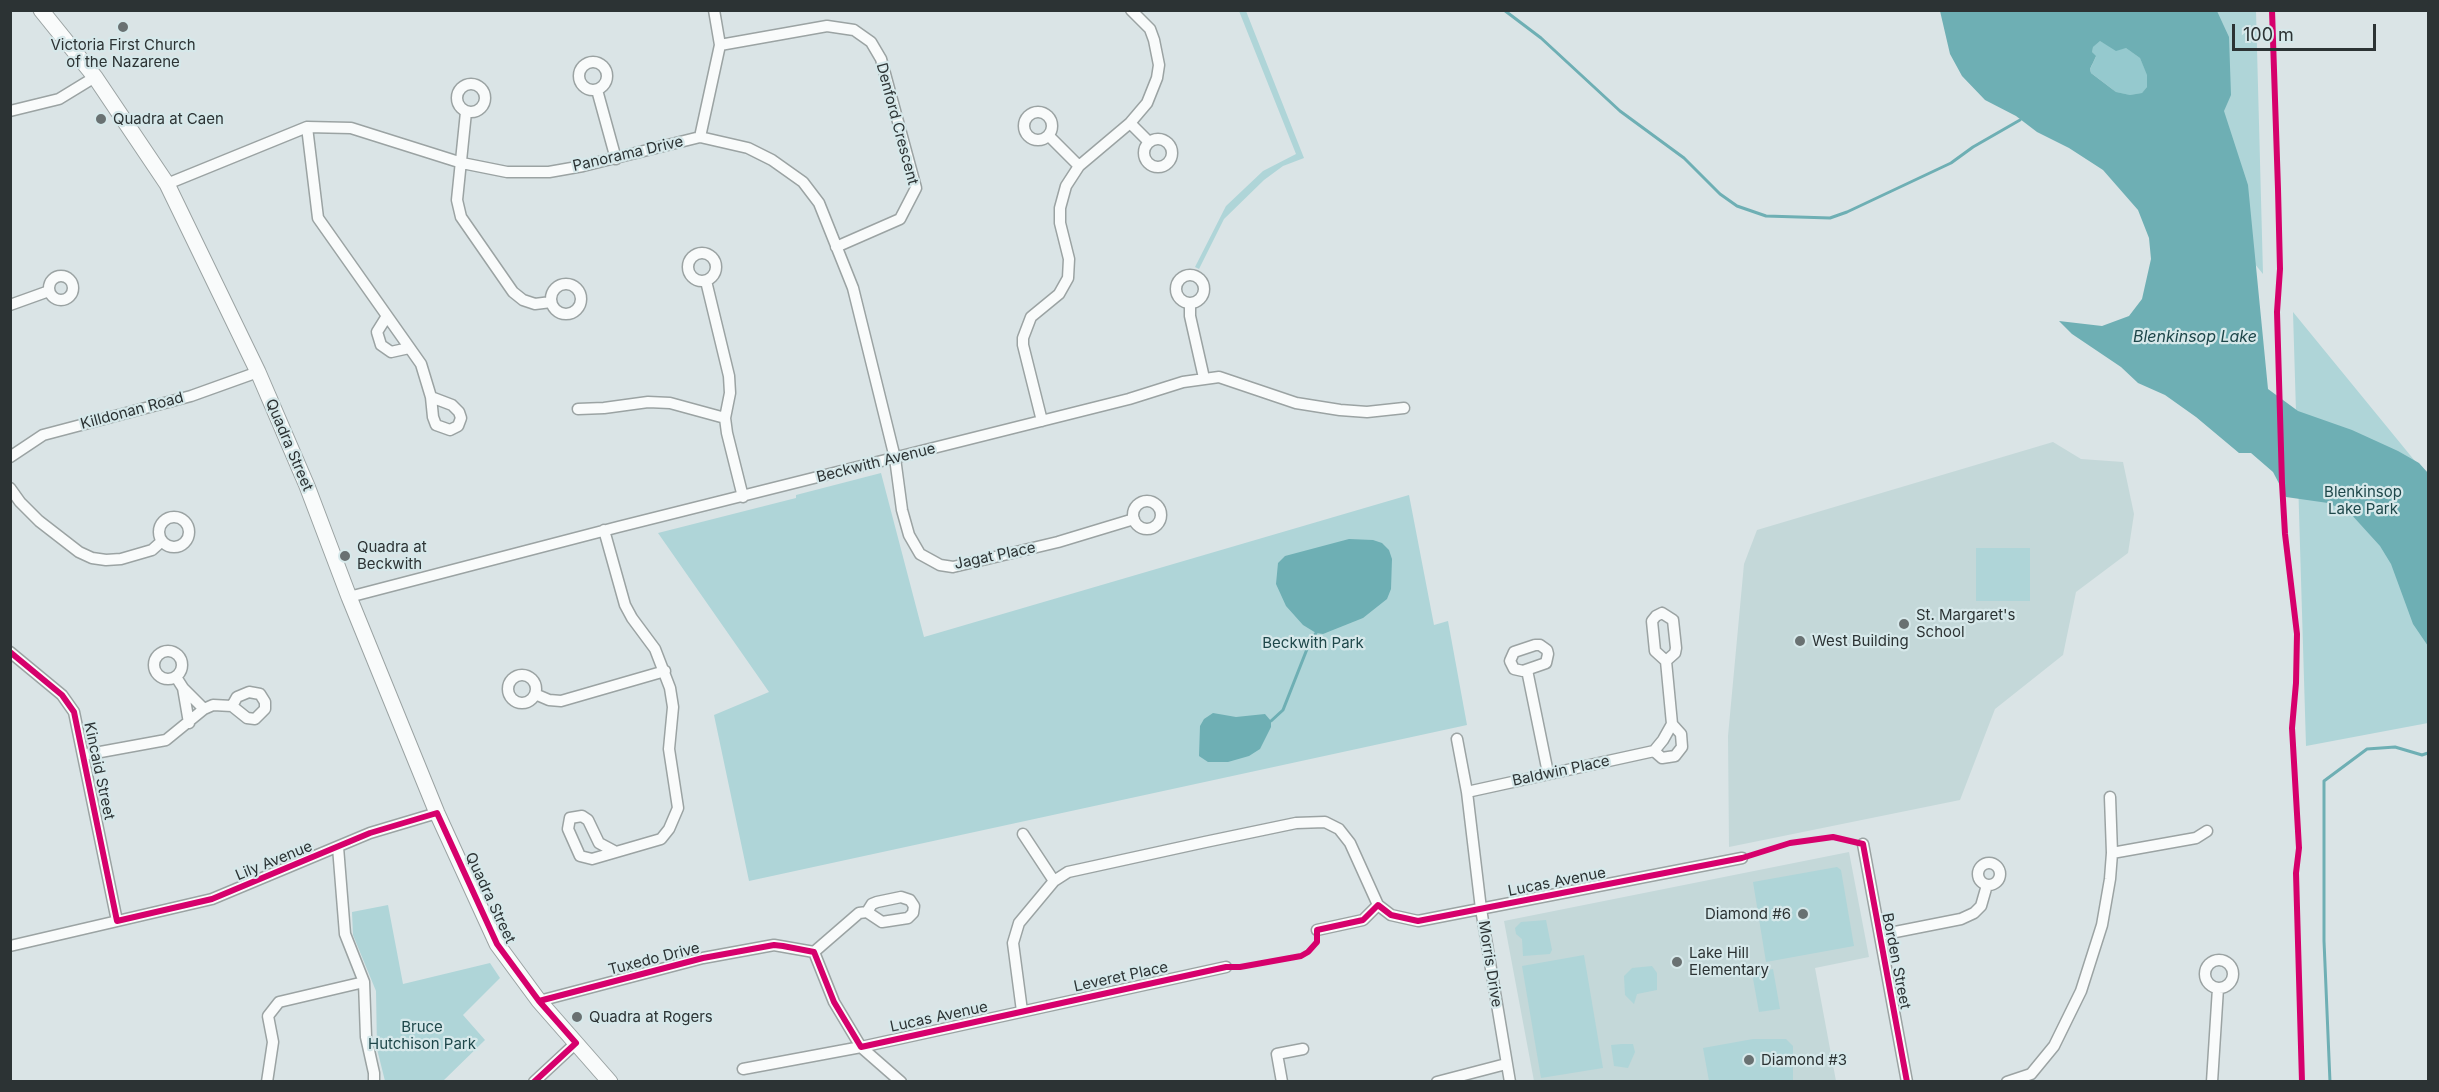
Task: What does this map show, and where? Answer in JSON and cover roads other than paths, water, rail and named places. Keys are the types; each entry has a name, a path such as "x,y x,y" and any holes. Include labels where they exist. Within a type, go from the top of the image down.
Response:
{"main road":[{"name":"Quadra Street","path":"41,10 94,76 167,184 258,372 307,486 349,597 438,813 497,944 539,1001 610,1082"}],"street":[{"path":"700,137 720,45 714,10"},
{"path":"1042,421 1023,338 1031,317 1059,294 1068,278 1069,259 1060,223 1060,208 1066,186 1079,166 1130,123 1154,91 1159,65 1156,46 1150,29 1131,10"},
{"name":"Denford Crescent","path":"720,45 827,26 854,30 871,42 881,59 916,188 911,202 900,219 836,247"},
{"path":"10,111 60,99 94,76"},
{"path":"597,90 616,159"},
{"path":"466,112 457,200 461,217 513,292 535,304 551,302"},
{"path":"1130,123 1149,142"},
{"path":"307,127 318,218 421,364 431,397"},
{"name":"Panorama Drive","path":"167,184 307,127 351,128 462,164 507,172 549,172 616,159 700,137 748,148 772,160 803,182 819,203 853,288 895,458"},
{"path":"1049,136 1079,166"},
{"path":"706,280 729,376 730,393 725,418 726,433 742,497"},
{"path":"10,305 49,291"},
{"path":"1190,303 1190,316 1204,378"},
{"path":"387,316 377,332 381,345 391,352 409,348"},
{"name":"Killdonan Road","path":"10,457 44,435 191,396 258,372"},
{"name":"Beckwith Avenue","path":"349,597 1204,378 1219,377 1236,381 1296,403 1340,410 1367,412 1404,408"},
{"path":"578,409 648,402 670,403 725,418"},
{"name":"Jagat Place","path":"895,458 900,498 909,535 920,554 940,565 953,567 966,565 1058,542 1134,519"},
{"path":"10,488 39,521 79,552 92,558 106,560 121,558 152,550 162,541"},
{"path":"604,530 625,605 655,649 665,671 673,707 669,749 678,808 669,829 661,839 592,859 580,856 568,829 570,818 582,816 588,820 599,843 614,851"},
{"name":"Kincaid Street","path":"10,652 62,695 74,712 117,921"},
{"name":"Baldwin Place","path":"1467,792 1654,751 1662,758 1675,756 1682,747 1681,734 1672,724 1666,661"},
{"path":"1527,670 1548,773"},
{"path":"536,694 549,700 561,701 665,671"},
{"path":"176,677 183,688 204,709"},
{"path":"183,688 189,723"},
{"path":"84,755 166,740 204,709 213,705 232,706"},
{"path":"1654,751 1672,724"},
{"name":"Morris Drive","path":"1457,739 1467,792 1481,909 1510,1082"},
{"path":"2007,1082 2033,1078 2054,1046 2081,991 2102,926 2110,879 2112,853 2110,797"},
{"name":"Lily Avenue","path":"10,946 212,899 370,833 438,813"},
{"path":"1022,1011 1014,943 1019,923 1054,881 1068,872 1296,823 1324,822 1339,829 1350,843 1378,905 1363,920 1317,930"},
{"path":"2112,853 2196,838 2208,831"},
{"path":"1023,834 1054,881"},
{"name":"Borden Street","path":"1863,844 1907,1082"},
{"path":"338,847 345,934 364,982 366,1037 374,1082"},
{"name":"Lucas Avenue","path":"1378,905 1391,915 1418,921 1742,858"},
{"path":"1880,935 1961,919 1974,913 1981,906 1987,885"},
{"path":"867,912 859,913 814,952 834,1002 861,1047 901,1082"},
{"name":"Tuxedo Drive","path":"539,1001 703,958 774,945 814,952"},
{"name":"Leveret Place","path":"1022,1011 1226,967"},
{"path":"267,1082 273,1042 268,1016 279,1002 364,982"},
{"path":"2212,1082 2218,988"},
{"name":"Lucas Avenue","path":"743,1069 861,1047 1022,1011"},
{"path":"534,1082 576,1043"},
{"path":"1282,1082 1277,1054 1303,1049"},
{"path":"1437,1082 1506,1064"}],"water":[{"name":"Blenkinsop Lake","path":"1940,11 2217,11 2229,37 2231,95 2224,111 2248,185 2268,389 2298,411 2352,430 2398,451 2419,463 2428,473 2428,646 2413,624 2391,564 2380,546 2350,513 2328,503 2286,497 2273,472 2251,453 2239,453 2196,417 2165,395 2138,383 2121,367 2072,334 2059,321 2102,326 2129,316 2142,299 2151,259 2149,238 2138,210 2103,170 2069,148 2037,132 2016,116 1985,100 1962,76 1950,54","holes":["2100,41 2116,51 2126,48 2140,58 2147,75 2147,87 2142,93 2130,95 2116,92 2091,73 2090,69 2096,56 2092,52 2093,47"]},
{"path":"1349,539 1373,540 1382,543 1389,550 1392,559 1391,589 1387,599 1363,618 1323,634 1316,633 1303,625 1286,606 1276,584 1278,563 1285,556"},
{"path":"1213,713 1236,717 1265,714 1271,721 1271,727 1260,749 1249,756 1228,762 1208,762 1199,756 1200,726 1204,719"}],"waterway":[{"path":"1504,10 1541,38 1620,111 1684,158 1720,194 1737,206 1766,216 1830,218 1847,212 1951,163 1973,147 2020,120"},
{"path":"1271,721 1283,710 1309,644 1316,633"},
{"path":"2330,1082 2324,941 2324,781 2367,749 2395,747 2422,755 2428,753"}],"place":[{"name":"Victoria First Church of the Nazarene","path":"123,27"},
{"name":"Quadra at Caen","path":"101,119"},
{"name":"Quadra at Beckwith","path":"345,556"},
{"name":"St. Margaret's School","path":"1904,624"},
{"name":"West Building","path":"1800,641"},
{"name":"Diamond #6","path":"1803,914"},
{"name":"Lake Hill Elementary","path":"1677,962"},
{"name":"Quadra at Rogers","path":"577,1017"},
{"name":"Diamond #3","path":"1749,1060"}],"park label":[{"name":"Blenkinsop Lake Park","path":"2363,500"},
{"name":"Beckwith Park","path":"1313,643"},
{"name":"Bruce Hutchison Park","path":"422,1036"}]}
